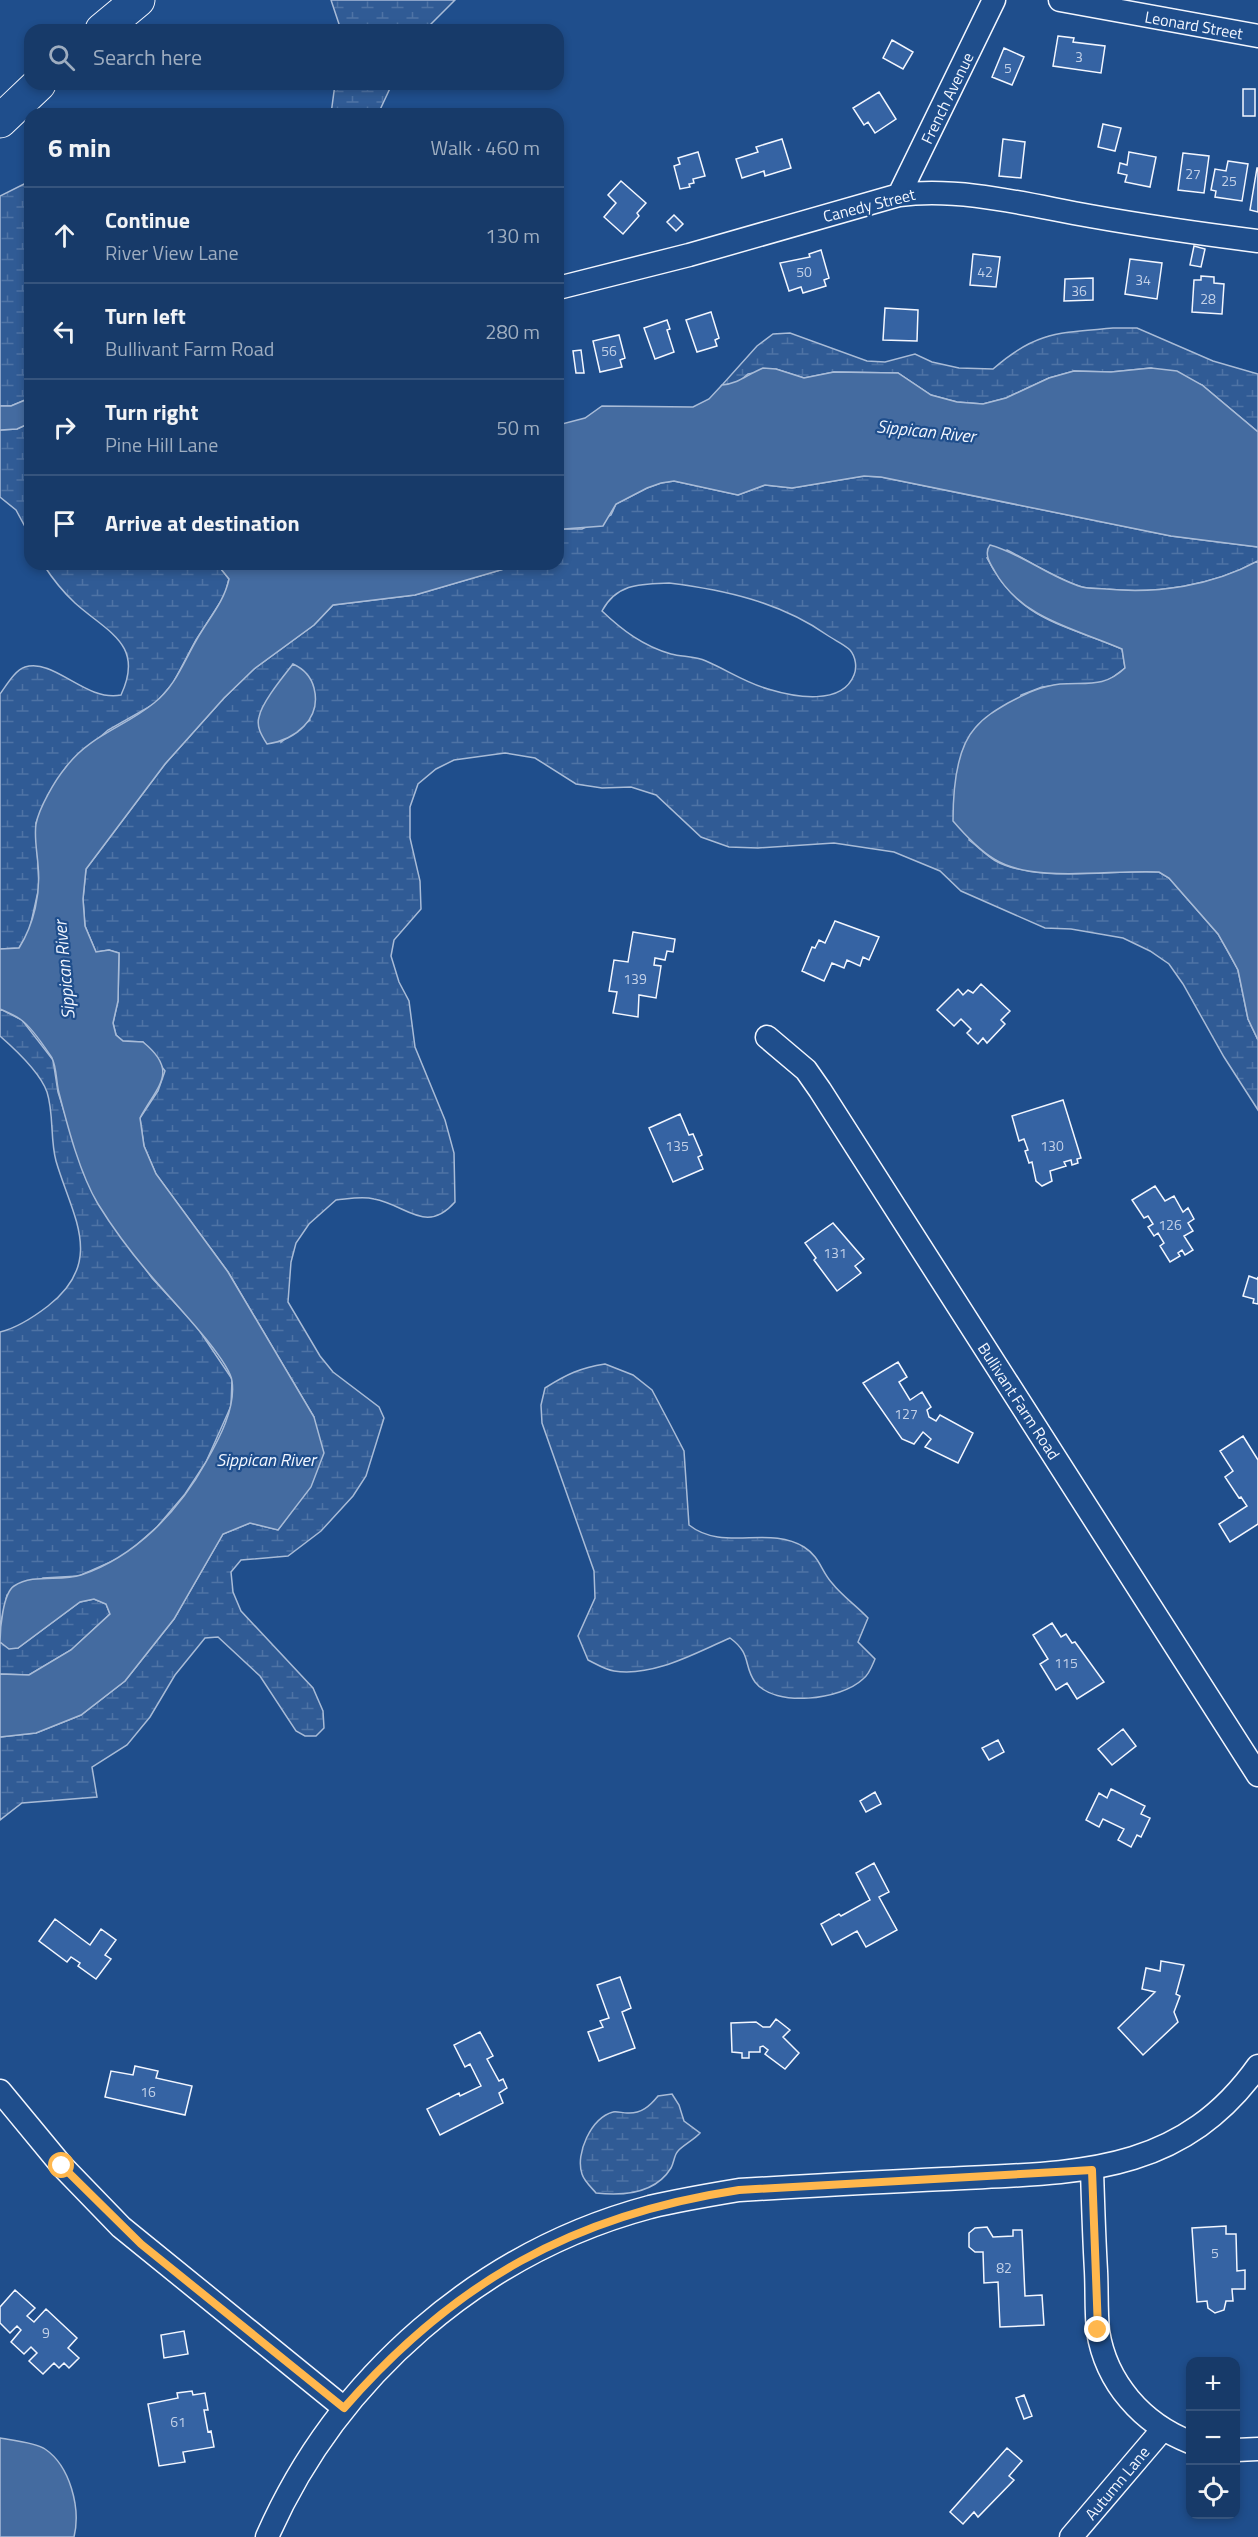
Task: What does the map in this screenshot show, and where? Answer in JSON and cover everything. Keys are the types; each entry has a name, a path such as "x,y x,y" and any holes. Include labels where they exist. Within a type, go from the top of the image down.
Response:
{"highway":[{"path":"109,24 138,0"},
{"path":"0,121 33,90"}],"street":[{"name":"French Avenue","path":"900,195 994,0"},
{"name":"Leonard Street","path":"1060,0 1258,36"},
{"name":"Canedy Street","path":"564,286 689,255 900,195 927,192 953,194 1149,227 1258,241"},
{"name":"Bullivant Farm Road","path":"767,1037 806,1070 820,1090 1258,1775"},
{"path":"267,2537 296,2480 344,2408 407,2341 480,2284 520,2260 561,2240 648,2208 693,2197 739,2190 1092,2170 1119,2164 1146,2155 1196,2128 1239,2091 1258,2066"},
{"path":"0,2091 62,2166 121,2227 344,2408"},
{"path":"1092,2170 1098,2330 1107,2364 1125,2394 1149,2419 1163,2429 1186,2440"},
{"name":"Autumn Lane","path":"1071,2537 1163,2429"},
{"path":"1240,2450 1258,2449"}],"green space":[{"path":"331,0 455,0 431,24 339,24"},
{"path":"334,90 389,90 381,108 332,108"},
{"path":"24,184 24,401 11,406 0,406 0,196"},
{"path":"1113,328 1137,328 1213,361 1258,374 1258,432 1202,385 1151,368 1111,372 1074,371 1049,378 1006,398 983,404 957,402 931,395 898,373 834,372 804,378 776,369 748,374 736,384 722,385 757,346 773,334 790,333 867,361 885,362 915,354 932,362 959,368 993,369 1022,347 1049,336"},
{"path":"24,426 24,525 16,510 0,497 0,430 17,429"},
{"path":"864,476 881,477 1171,536 1258,547 1258,561 1222,577 1184,586 1144,590 1082,587 1007,550 987,558 1000,579 1028,608 1062,626 1122,649 1125,668 1105,683 1042,687 1021,695 969,840 994,860 1031,872 1075,874 1159,872 1169,878 1218,934 1238,970 1248,1019 1258,1040 1258,1110 1169,964 1150,951 1123,938 1071,929 1045,928 961,891 940,871 894,852 834,843 758,848 729,847 701,837 656,795 631,787 602,788 576,784 535,758 505,753 454,760 436,769 418,784 410,807 410,838 420,881 421,909 394,940 391,956 399,982 409,1001 415,1047 445,1120 454,1153 455,1202 445,1212 425,1217 374,1199 336,1200 309,1224 296,1243 291,1262 288,1302 320,1356 333,1372 379,1407 384,1418 366,1476 353,1496 321,1531 288,1556 241,1560 231,1572 233,1592 241,1611 313,1688 323,1711 324,1728 316,1736 305,1736 296,1731 260,1676 218,1637 205,1638 175,1675 150,1717 127,1745 92,1767 97,1797 22,1803 0,1820 0,1737 36,1733 81,1715 125,1681 174,1619 223,1534 250,1523 278,1530 291,1512 314,1417 228,1272 156,1174 144,1146 140,1118 158,1091 165,1071 143,1042 123,1041 116,1035 113,1023 118,1001 119,953 109,950 96,952 85,926 83,899 86,869 165,764 224,698 254,669 314,625 333,605 415,595 500,570 564,570 564,529 582,529 611,515 616,504 661,483 674,481 738,495 765,485 792,488","holes":["669,583 711,589 771,606 809,624 842,644 850,650 855,662 854,675 848,685 839,691 816,697 779,692 752,683 702,659 671,654 651,647 625,631 602,611 608,602 622,590 639,585","284,676 310,720 281,742 275,690"]},
{"path":"47,570 222,570 229,579 225,595 196,640 173,683 156,703 108,730 66,767 48,795 36,823 39,887 29,932 19,948 0,949 0,694 14,675 25,667 36,666 48,669 83,687 108,695 121,695 127,678 128,663 119,641 58,585"},
{"path":"0,1009 22,1020 53,1060 58,1092 84,1174 98,1203 152,1278 197,1327 232,1379 231,1406 206,1462 185,1494 157,1527 124,1556 79,1576 43,1578 7,1595 0,1628 0,1332 32,1318 66,1289 76,1272 80,1255 80,1237 54,1153 51,1109 47,1092 33,1069 0,1036"},
{"path":"605,1364 633,1375 652,1390 670,1424 684,1451 689,1525 702,1533 716,1537 776,1538 804,1547 814,1555 836,1588 868,1618 858,1642 875,1659 865,1677 853,1686 824,1696 792,1698 777,1695 764,1690 755,1682 742,1649 730,1638 688,1657 644,1670 614,1671 588,1660 578,1636 595,1598 594,1571 542,1423 541,1405 545,1388 574,1372"},
{"path":"94,1599 106,1604 110,1614 71,1650 29,1675 0,1674 0,1642 9,1648 18,1648 80,1602"},
{"path":"672,2094 679,2105 684,2121 700,2133 678,2151 671,2168 656,2183 627,2193 596,2193 584,2179 580,2166 583,2147 598,2121 613,2112 641,2111 658,2096"}],"water":[{"name":"Sippican River","path":"763,368 776,369 804,378 834,372 898,373 931,395 957,402 983,404 1006,398 1049,378 1074,371 1111,372 1151,368 1177,371 1202,385 1258,432 1258,547 1171,536 881,477 864,476 792,488 765,485 738,495 674,481 661,483 616,504 603,526 564,529 564,423 585,418 602,406 693,407 709,399 722,385 738,381"},
{"path":"24,401 24,426 17,429 0,430 0,406 11,406"},
{"path":"990,545 1014,554 1070,583 1091,588 1145,590 1184,586 1222,577 1258,561 1258,1040 1248,1019 1238,970 1230,955 1218,934 1169,878 1159,872 1074,874 1030,871 1010,867 983,851 953,821 959,760 968,737 982,720 1008,703 1033,691 1060,684 1110,679 1125,668 1122,649 1050,620 1019,600 1005,587 990,564 987,554"},
{"name":"Sippican River","path":"222,570 500,570 415,595 333,605 314,625 254,669 224,698 165,764 86,869 83,899 85,926 96,952 109,950 119,953 118,1001 113,1023 116,1035 123,1041 143,1042 161,1062 163,1071 158,1088 140,1118 144,1146 156,1174 228,1272 314,1417 324,1453 311,1487 278,1530 250,1523 223,1534 174,1619 125,1681 81,1715 36,1733 0,1737 0,1674 29,1675 71,1650 110,1614 106,1604 94,1599 80,1602 18,1648 9,1649 0,1642 3,1612 10,1590 22,1582 73,1577 101,1567 120,1557 154,1530 183,1498 195,1480 221,1433 231,1402 232,1381 221,1358 117,1233 92,1192 71,1136 52,1058 38,1037 24,1022 0,1009 0,949 19,948 29,929 35,908 39,876 35,829 44,802 57,779 75,756 97,739 143,711 168,689 220,603 229,579"},
{"path":"293,664 304,671 311,680 314,688 314,709 304,726 296,733 267,744 259,728 258,721 261,711 273,690"},
{"path":"0,2438 41,2447 54,2456 72,2489 76,2513 74,2537 0,2537"}],"building":[{"path":"1058,36 1074,38 1073,42 1105,46 1101,73 1053,66"},
{"path":"892,40 913,52 903,69 883,58"},
{"path":"1004,48 1024,57 1012,85 992,77"},
{"path":"1243,89 1255,89 1255,116 1243,116"},
{"path":"879,92 896,119 875,133 868,122 864,125 853,108"},
{"path":"1103,124 1121,128 1115,151 1098,147"},
{"path":"782,139 791,168 765,176 764,171 742,178 736,159 758,152 756,147"},
{"path":"1003,139 1025,142 1021,178 999,176"},
{"path":"698,152 705,176 693,179 694,183 689,184 690,187 680,189 674,166 680,164 678,158"},
{"path":"1129,152 1156,157 1150,187 1125,182 1127,175 1118,173 1120,163 1127,165"},
{"path":"1183,153 1209,156 1204,193 1178,190"},
{"path":"1228,161 1248,164 1242,201 1215,197 1216,191 1211,190 1215,169 1226,171"},
{"path":"1258,168 1258,212 1250,210"},
{"path":"621,181 646,203 637,213 639,216 623,234 604,217 616,203 608,195"},
{"path":"674,215 683,224 676,231 667,222"},
{"path":"1194,246 1205,249 1201,267 1190,265"},
{"path":"821,250 829,278 824,280 826,286 803,293 801,287 789,291 780,263 810,257 809,254"},
{"path":"973,254 1000,257 996,287 970,285"},
{"path":"1130,259 1162,263 1157,299 1125,294"},
{"path":"1201,276 1214,277 1214,283 1224,284 1222,314 1192,312 1194,280 1201,280"},
{"path":"1093,278 1093,300 1064,301 1065,279"},
{"path":"885,308 918,310 917,341 883,340"},
{"path":"711,312 719,338 715,340 717,346 697,352 686,320"},
{"path":"667,320 670,329 667,330 674,352 655,359 644,328"},
{"path":"619,335 625,358 620,360 622,367 600,372 593,341"},
{"path":"581,350 584,373 576,373 573,351"},
{"path":"835,921 879,937 869,960 863,957 860,966 847,960 844,968 832,963 824,981 802,971 812,947 815,948 819,940 825,943"},
{"path":"633,932 675,939 673,952 667,951 665,960 655,958 654,965 661,966 656,998 639,995 638,1017 613,1013 617,992 609,991 614,960 628,962"},
{"path":"981,984 1010,1011 1001,1020 1005,1024 987,1043 983,1038 978,1044 967,1033 971,1029 961,1019 954,1026 937,1010 958,989 963,995 968,990 973,993"},
{"path":"1063,1100 1081,1158 1077,1159 1078,1163 1072,1165 1071,1160 1064,1162 1066,1166 1050,1171 1052,1181 1042,1186 1036,1181 1032,1162 1029,1163 1025,1151 1028,1150 1024,1139 1019,1141 1012,1116"},
{"path":"680,1114 689,1135 693,1134 702,1155 698,1157 703,1169 673,1182 649,1128"},
{"path":"1155,1186 1165,1201 1174,1196 1183,1212 1188,1208 1194,1219 1188,1223 1193,1231 1184,1236 1193,1250 1185,1255 1182,1250 1178,1253 1180,1256 1170,1262 1160,1246 1164,1243 1158,1233 1154,1236 1148,1227 1153,1224 1148,1216 1144,1218 1132,1200"},
{"path":"833,1223 864,1259 855,1266 861,1273 837,1291 814,1260 816,1258 805,1243"},
{"path":"1249,1276 1257,1279 1258,1277 1258,1304 1253,1303 1254,1299 1243,1296"},
{"path":"898,1362 907,1377 899,1382 910,1400 922,1392 931,1407 927,1410 929,1417 936,1421 940,1415 973,1433 958,1463 925,1447 931,1439 923,1432 914,1444 902,1439 863,1383"},
{"path":"1243,1436 1258,1460 1258,1524 1230,1542 1219,1524 1247,1506 1225,1477 1233,1471 1220,1451"},
{"path":"1052,1623 1061,1637 1066,1634 1072,1643 1075,1642 1104,1682 1077,1699 1067,1683 1056,1690 1040,1664 1048,1659 1033,1635"},
{"path":"1123,1729 1136,1746 1112,1765 1098,1749"},
{"path":"998,1740 1004,1752 989,1760 982,1748"},
{"path":"1111,1789 1145,1806 1141,1814 1150,1818 1141,1837 1137,1835 1131,1847 1118,1840 1124,1829 1103,1819 1099,1827 1086,1820 1099,1793 1107,1798"},
{"path":"875,1792 881,1804 866,1812 860,1801"},
{"path":"874,1863 889,1892 879,1897 897,1930 866,1947 857,1931 832,1945 821,1924 870,1900 856,1873"},
{"path":"55,1919 90,1945 101,1929 116,1940 105,1955 111,1959 96,1979 78,1966 80,1963 71,1957 67,1962 39,1941"},
{"path":"1161,1961 1184,1965 1176,1994 1180,1996 1174,2012 1178,2022 1143,2055 1118,2028 1155,1992 1142,1989 1146,1968 1160,1971"},
{"path":"620,1977 631,2008 622,2012 635,2048 599,2061 588,2032 603,2027 600,2021 609,2018 597,1985"},
{"path":"776,2019 790,2030 783,2037 799,2053 785,2069 765,2054 768,2050 763,2046 760,2047 760,2052 749,2052 749,2058 742,2058 742,2053 732,2052 731,2023 756,2022 763,2027 770,2027"},
{"path":"480,2032 493,2056 487,2059 499,2081 503,2079 507,2088 499,2093 503,2103 440,2135 427,2109 459,2093 460,2096 481,2086 470,2064 465,2067 454,2045"},
{"path":"135,2066 158,2071 156,2078 192,2086 185,2115 105,2097 111,2071 133,2075"},
{"path":"1226,2226 1226,2234 1236,2234 1237,2271 1245,2270 1245,2289 1232,2289 1233,2301 1226,2301 1224,2310 1215,2313 1208,2308 1207,2301 1197,2302 1192,2228"},
{"path":"987,2227 993,2237 1013,2236 1013,2230 1022,2230 1025,2296 1042,2295 1044,2325 1000,2327 998,2282 984,2283 983,2252 975,2252 969,2247 969,2233 975,2228"},
{"path":"15,2290 35,2308 27,2316 34,2322 46,2309 77,2338 68,2348 79,2358 69,2368 64,2363 59,2368 54,2363 43,2374 29,2361 37,2353 31,2347 24,2354 11,2342 21,2330 17,2326 10,2333 0,2323 0,2307"},
{"path":"184,2331 188,2354 164,2358 161,2335"},
{"path":"192,2391 193,2395 205,2393 208,2410 204,2410 208,2432 211,2431 214,2447 183,2452 185,2462 159,2466 148,2404 178,2398 177,2393"},
{"path":"1024,2395 1032,2416 1024,2419 1016,2398"},
{"path":"1007,2448 1022,2461 1009,2476 1014,2480 978,2517 974,2512 963,2524 950,2512"}],"route":[{"path":"62,2166 121,2227 344,2408 374,2373 442,2311 480,2284 520,2260 604,2222 693,2197 739,2190 1092,2170 1098,2330"}]}
